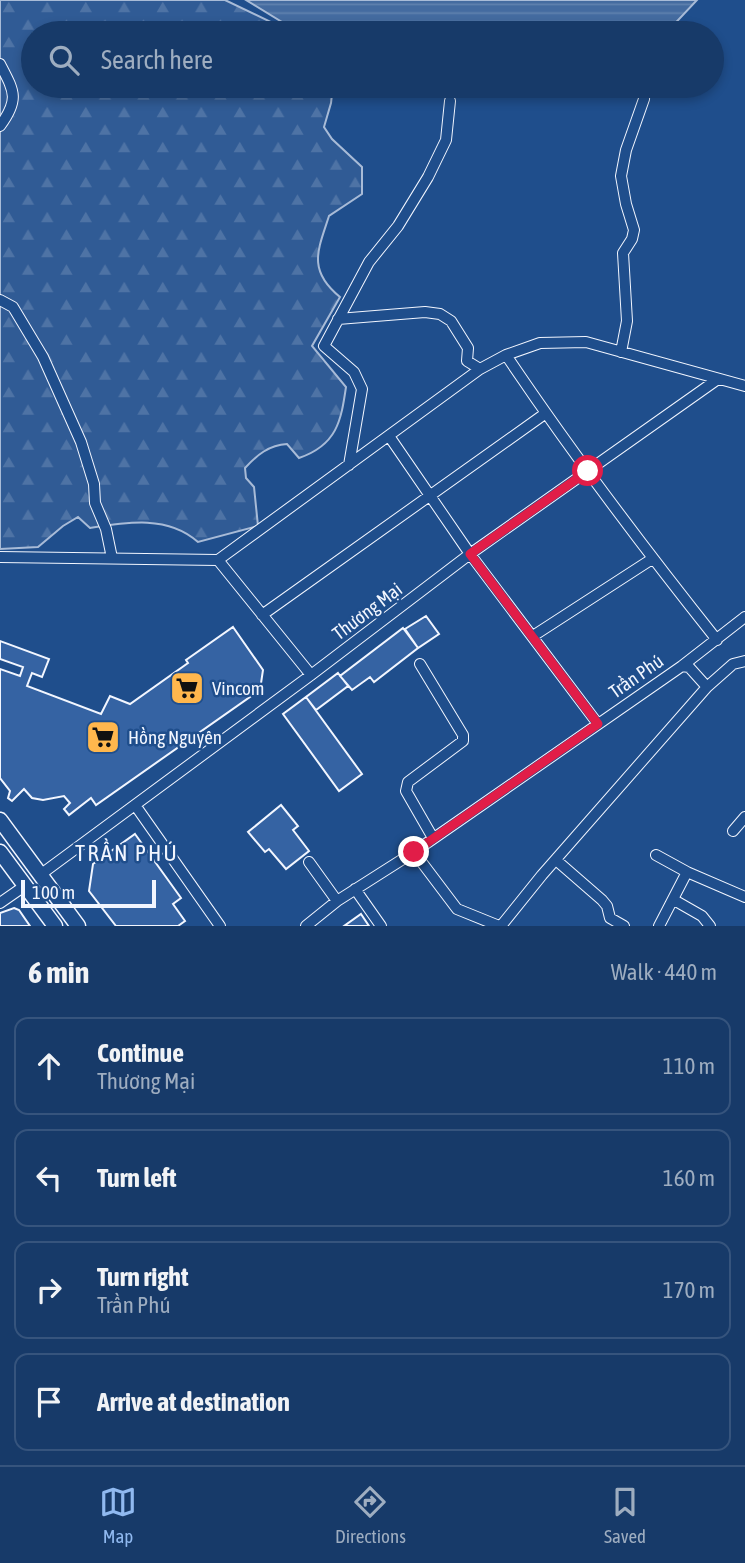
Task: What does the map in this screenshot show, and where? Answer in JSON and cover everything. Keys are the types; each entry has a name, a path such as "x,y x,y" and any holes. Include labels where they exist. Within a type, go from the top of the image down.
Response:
{"highway":[{"path":"0,820 78,926"},
{"path":"0,852 55,926"},
{"path":"26,885 40,875"}],"street":[{"path":"0,64 14,91 10,113 0,126"},
{"path":"621,352 627,321 623,253 634,230 621,176 626,150 644,98"},
{"path":"349,465 362,389 354,372 324,346 369,262 398,226 428,177 446,140 450,101"},
{"path":"0,300 13,307 43,357 81,442 94,484 95,503 106,528 112,558"},
{"path":"338,319 425,312 440,314 451,321 468,348 467,361 480,369"},
{"path":"0,557 218,560 480,369 506,355 540,343 586,342 745,386"},
{"path":"506,355 652,559 717,640"},
{"name":"Thương Mại","path":"40,875 470,554 718,379"},
{"path":"262,615 546,413"},
{"path":"389,436 470,554 598,724"},
{"path":"533,636 652,559"},
{"path":"218,560 311,675"},
{"path":"682,666 745,617"},
{"path":"414,852 457,909 500,926 707,687 733,664 745,660"},
{"path":"420,664 463,736 460,745 408,782 405,791 433,838"},
{"name":"Trần Phú","path":"306,926 337,901 414,852 682,666 689,667 707,687"},
{"path":"135,805 220,926"},
{"path":"733,831 745,817"},
{"path":"656,855 687,872 745,897"},
{"path":"556,860 602,900 607,906 610,918 624,926"},
{"path":"309,863 337,901"},
{"path":"659,926 687,872"},
{"path":"0,903 26,885"},
{"path":"355,889 381,926"},
{"path":"674,900 702,916 710,926"}],"green space":[{"path":"0,0 225,0 269,21 21,21 21,98 332,98 324,127 332,139 362,167 362,194 329,216 318,259 323,278 340,297 312,346 346,387 339,421 329,439 312,453 299,458 287,444 275,446 259,455 245,468 246,478 254,487 258,526 198,542 186,533 160,524 133,523 90,528 78,517 38,547 0,549"}],"shaded area":[{"path":"246,0 697,0 677,21 280,21"}],"building":[{"path":"426,616 439,634 418,648 405,629"},
{"path":"233,627 263,670 260,690 96,805 91,798 69,815 64,809 70,803 64,796 43,800 32,798 24,789 12,801 8,798 10,791 0,778 0,669 20,676 23,667 0,659 0,641 49,659 42,677 32,673 27,686 101,714 110,696 130,704"},
{"path":"403,628 418,648 374,682 370,677 352,690 340,676"},
{"path":"338,673 348,686 316,710 306,697"},
{"path":"306,697 362,774 339,791 283,714"},
{"path":"281,805 298,826 293,830 309,851 286,869 269,849 265,852 248,832"},
{"path":"135,834 181,898 173,904 185,921 178,926 116,926 89,891 93,864"},
{"path":"14,908 19,910 30,926 0,926 0,913"},
{"path":"361,914 369,926 344,926"}],"place":[{"name":"Vincom","path":"187,688"},
{"name":"Hồng Nguyên","path":"103,737"}],"district":[{"name":"TRẦN PHÚ","path":"127,853"}],"route":[{"path":"414,852 598,724 470,554 588,471"}]}
